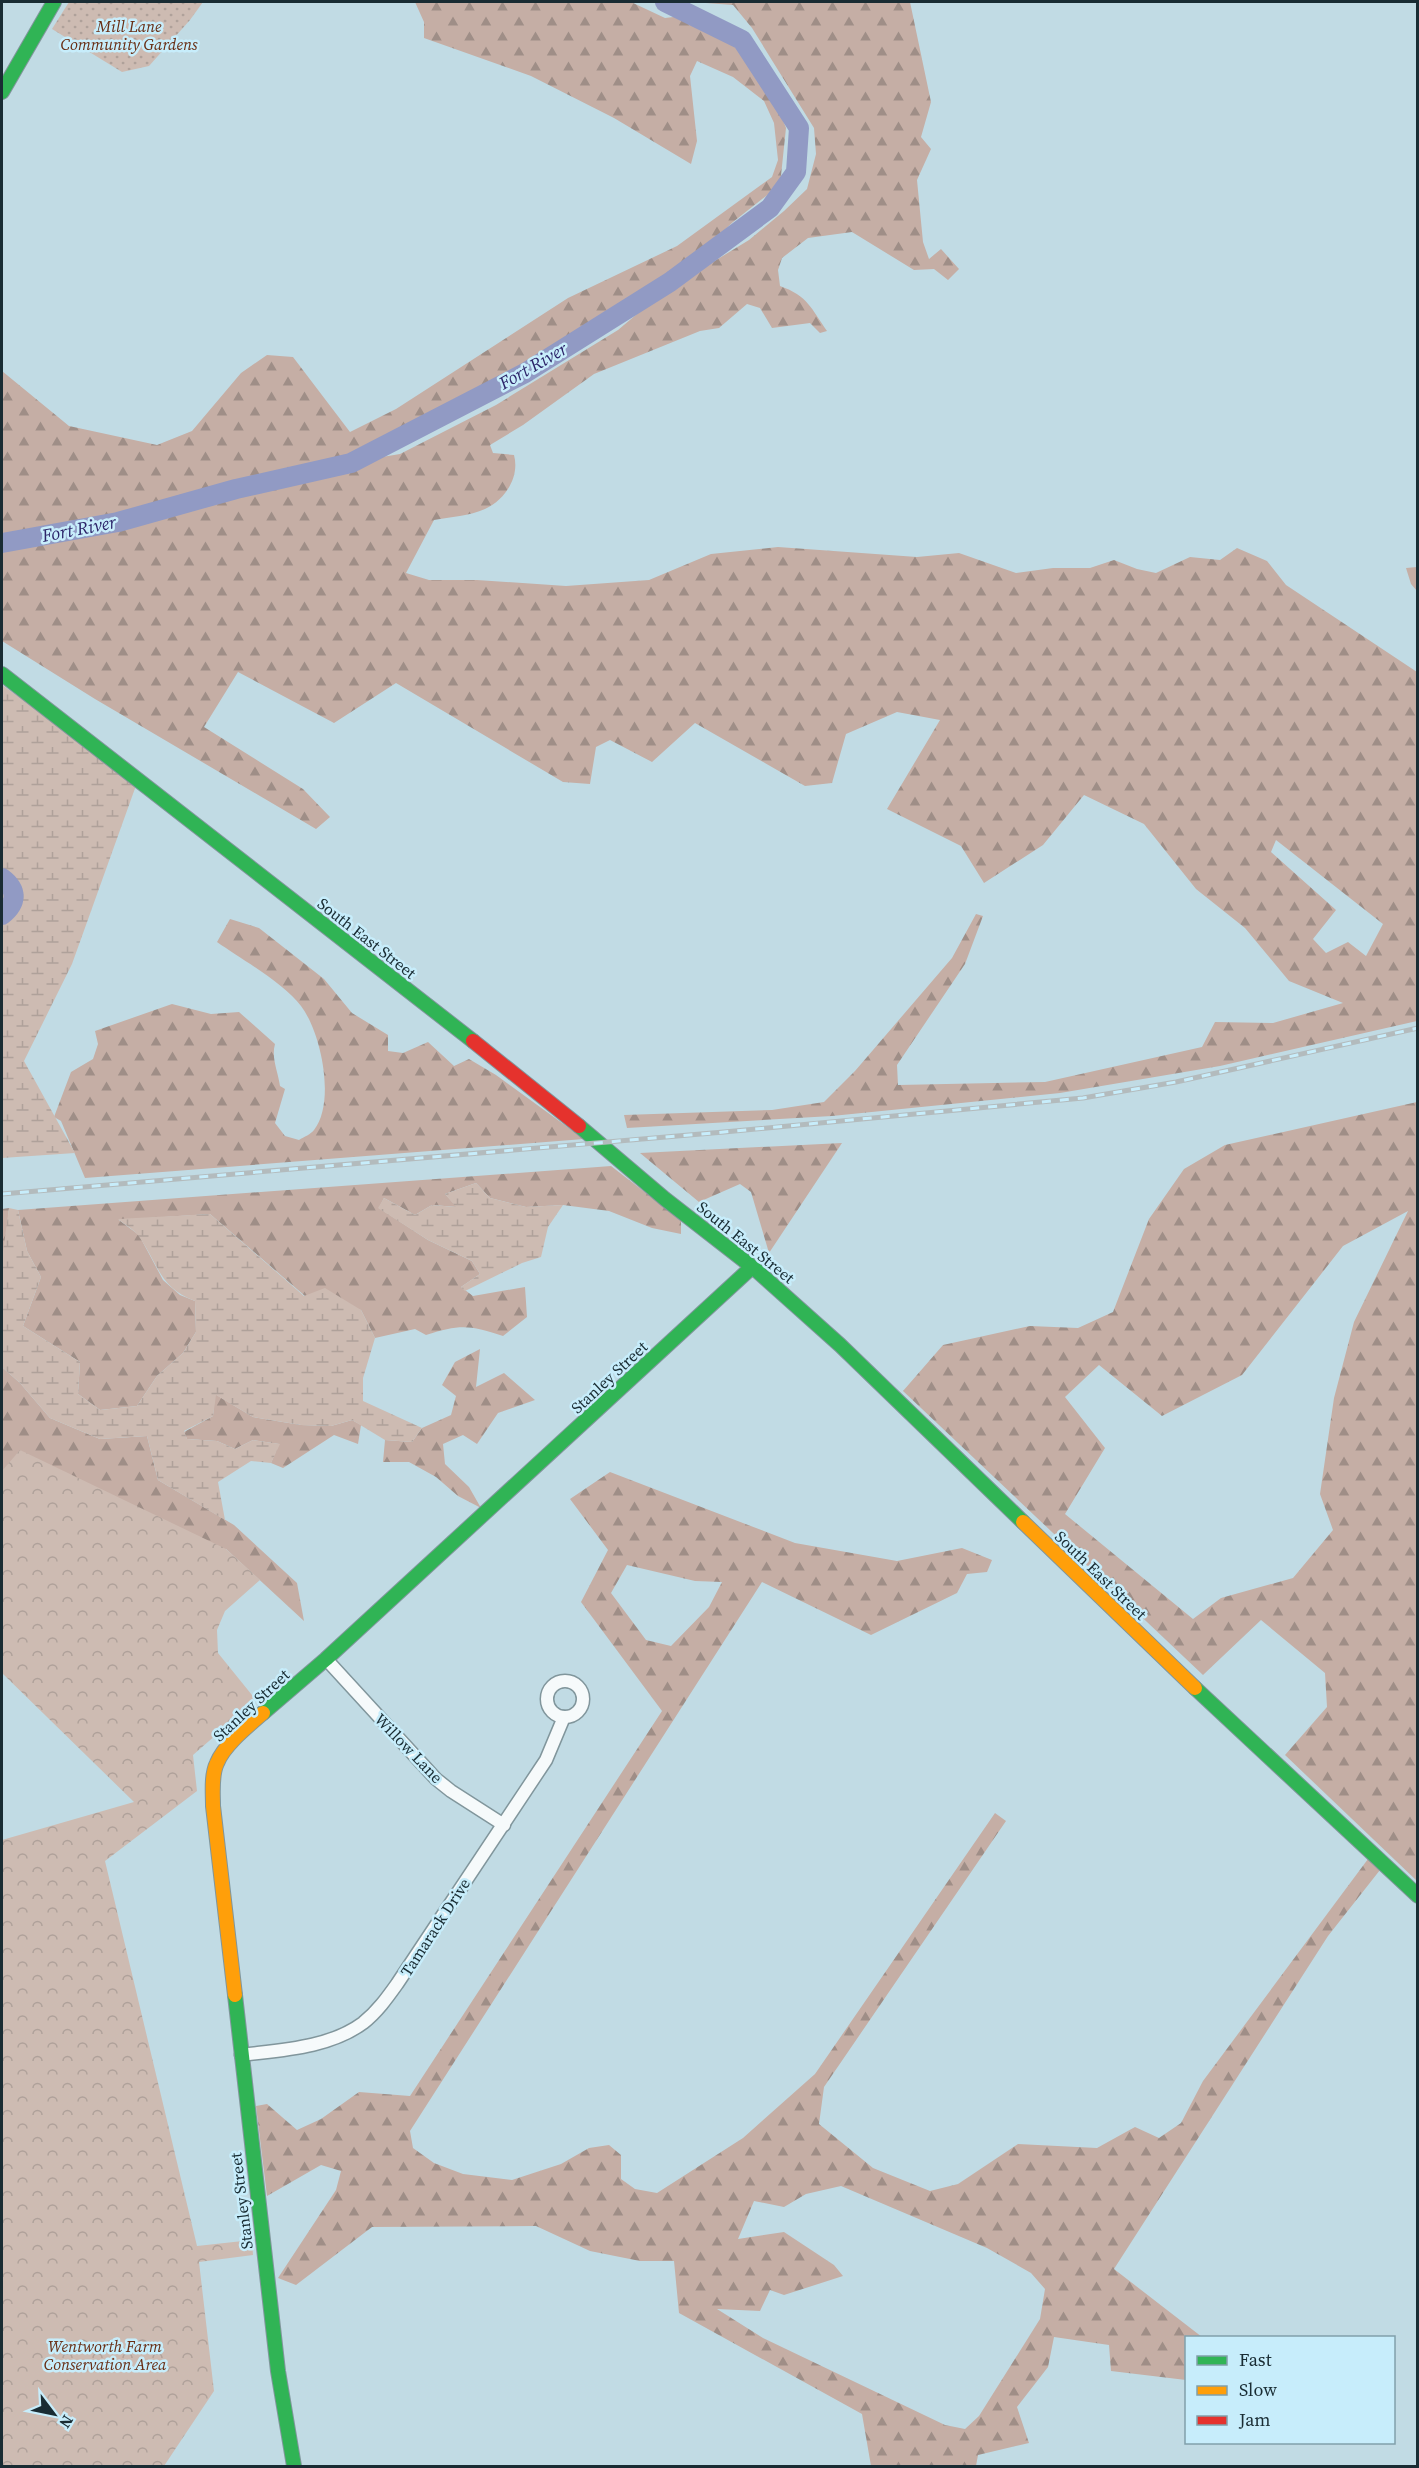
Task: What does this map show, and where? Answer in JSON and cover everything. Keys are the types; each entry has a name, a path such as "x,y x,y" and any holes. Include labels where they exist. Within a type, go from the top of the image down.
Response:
{"main road":[{"path":"2,92 54,2"},
{"name":"South East Street","path":"2,674 550,1101 665,1199 752,1267 840,1345 1201,1694 1418,1896"},
{"name":"Stanley Street","path":"294,2466 278,2371 213,1806 217,1762 232,1741 326,1659 752,1267"}],"street":[{"name":"Willow Lane","path":"326,1659 436,1779 504,1825"},
{"name":"Tamarack Drive","path":"241,2055 305,2047 344,2034 371,2016 398,1984 546,1760 564,1717"}],"green space":[{"name":"Mill Lane Community Gardens","path":"69,2 203,2 149,66 122,72 52,29"},
{"path":"415,2 631,2 665,18 682,16 705,25 742,52 781,115 786,128 780,185 733,222 696,257 529,367 490,398 415,433 319,466 287,470 287,486 342,471 370,459 400,454 496,405 618,330 662,293 749,240 807,189 816,154 814,128 752,28 733,5 692,2 910,2 931,102 921,137 931,149 917,180 923,242 929,259 941,249 959,269 948,280 934,269 914,270 852,232 808,238 782,258 778,270 780,286 803,299 827,331 820,333 810,323 772,328 760,308 747,304 719,328 700,331 594,374 523,425 490,445 493,453 514,455 515,471 505,494 485,509 466,515 434,520 406,573 429,580 477,580 566,586 649,580 711,554 778,547 917,557 959,553 1016,573 1053,568 1090,568 1114,560 1156,573 1190,557 1220,560 1237,548 1267,561 1286,585 1417,672 1417,1021 1220,1066 1060,1093 832,1116 627,1128 624,1115 772,1110 824,1102 855,1071 952,958 976,914 983,916 965,964 897,1065 898,1085 1045,1082 1202,1047 1215,1022 1273,1023 1343,1003 1289,981 1245,928 1196,889 1144,824 1084,795 1043,845 984,883 961,846 887,809 940,720 897,712 846,734 832,783 805,786 695,723 652,762 610,740 596,747 590,784 563,782 396,683 334,723 238,672 204,727 303,789 330,817 316,829 95,699 2,641 2,371 69,426 157,445 192,431 241,373 267,355 293,357 350,432 396,409 568,298 677,246 772,177 778,160 774,123 764,101 733,77 697,61 690,76 697,141 691,164 614,118 531,76 424,38 424,22","holes":["1276,840 1383,924 1366,956 1348,942 1326,953 1313,939 1336,910 1271,852"]},
{"path":"1418,567 1417,591 1411,584 1406,568"},
{"path":"2,685 138,780 72,964 24,1061 75,1153 2,1158"},
{"path":"230,919 259,928 324,979 352,1013 388,1035 388,1051 403,1053 428,1042 454,1066 469,1059 496,1075 584,1139 85,1178 61,1121 54,1117 71,1072 93,1059 98,1044 95,1031 172,1004 211,1014 239,1012 275,1044 274,1059 280,1086 285,1089 275,1123 285,1136 299,1140 314,1130 321,1118 325,1085 315,1032 301,1006 293,997 273,980 217,942"},
{"path":"1418,1102 1417,1881 1285,1755 1327,1707 1325,1673 1261,1620 1203,1675 903,1391 943,1345 1030,1326 1078,1328 1113,1312 1149,1219 1184,1169 1225,1145","holes":["1408,1211 1354,1322 1334,1398 1320,1494 1333,1530 1293,1578 1221,1598 1193,1619 1065,1514 1105,1448 1065,1397 1099,1365 1162,1416 1242,1375 1343,1246"]},
{"path":"842,1143 769,1253 751,1192 740,1184 699,1202 640,1153"},
{"path":"611,1166 681,1220 681,1234 652,1228 609,1211 563,1205 526,1207 490,1198 476,1183 445,1194 457,1207 432,1205 415,1215 384,1198 379,1208 428,1240 472,1261 480,1274 461,1287 473,1296 525,1287 527,1317 503,1336 465,1327 426,1335 415,1329 375,1338 361,1310 305,1296 210,1214 119,1220 139,1235 163,1280 180,1295 195,1301 196,1332 183,1353 157,1376 137,1406 100,1410 78,1394 80,1362 23,1326 41,1277 27,1251 18,1210"},
{"path":"476,1183 490,1198 526,1207 563,1205 548,1227 541,1257 522,1263 465,1291 461,1287 480,1274 472,1261 428,1240 378,1208 384,1198 415,1215 432,1205 456,1207 445,1194"},
{"path":"9,1208 4,1256 2,1259 2,1209"},
{"path":"9,1208 18,1210 27,1251 41,1277 23,1326 80,1362 78,1394 100,1410 137,1406 157,1376 183,1353 196,1332 195,1301 183,1296 167,1283 138,1235 118,1219 210,1214 304,1296 325,1288 361,1310 375,1338 363,1378 363,1401 422,1428 412,1442 385,1440 352,1420 331,1426 301,1425 253,1417 216,1395 213,1416 184,1431 187,1439 217,1441 235,1449 253,1440 280,1444 271,1463 251,1461 218,1482 225,1520 158,1480 147,1436 100,1439 50,1418 20,1383 2,1367 2,1259"},
{"path":"480,1349 476,1387 504,1373 535,1400 498,1413 477,1444 463,1435 443,1444 445,1464 469,1487 481,1508 458,1496 436,1477 409,1462 383,1462 385,1440 412,1442 422,1428 451,1415 456,1396 442,1385 455,1362"},
{"path":"2,1367 20,1383 50,1418 100,1439 147,1436 158,1480 234,1525 297,1583 304,1621 226,1549 2,1606"},
{"path":"215,1394 253,1417 301,1425 331,1426 352,1420 361,1425 358,1444 334,1435 283,1468 271,1463 279,1444 253,1440 235,1449 217,1441 187,1439 184,1432 213,1416"},
{"name":"Wentworth Farm Conservation Area","path":"20,1450 226,1549 260,1580 225,1611 217,1630 218,1653 256,1700 193,1755 197,1791 105,1861 197,2246 252,2240 253,2255 199,2262 214,2391 164,2466 2,2466 2,1840 134,1802 2,1673 2,1471"},
{"path":"610,1472 795,1543 897,1561 962,1548 992,1560 987,1572 967,1574 957,1593 871,1635 762,1582 410,2131 413,2148 434,2163 463,2174 512,2180 561,2164 589,2148 609,2145 621,2155 621,2179 635,2189 657,2193 743,2138 815,2074 995,1813 1006,1821 824,2087 819,2124 873,2168 930,2191 958,2184 1018,2144 1097,2148 1135,2127 1159,2138 1181,2123 1203,2081 1368,1859 1380,1870 1328,1936 1114,2269 1201,2336 1185,2336 1185,2380 1111,2371 1109,2345 1054,2337 1048,2367 1017,2407 1029,2443 978,2455 976,2466 871,2466 862,2414 679,2313 674,2261 640,2261 590,2251 536,2226 372,2227 296,2285 278,2278 336,2190 341,2171 321,2165 267,2196 256,2106 267,2104 297,2130 321,2119 359,2092 410,2096 662,1711 581,1602 608,1550 570,1499","holes":["627,1565 695,1581 722,1582 709,1607 671,1646 646,1640 611,1593","841,2186 987,2248 1031,2273 1045,2289 1040,2319 979,2416 965,2429 945,2425 763,2338 717,2309 760,2311 770,2290 784,2295 843,2276 834,2265 784,2232 738,2239 754,2201 784,2207 806,2194"]}],"waterway":[{"name":"Fort River","path":"2,543 118,522 236,489 351,463 525,373 670,282 770,208 796,172 799,128 742,40 665,2"},
{"name":"Fort River","path":"2,878 11,887 14,897 11,906 2,915"}],"railway":[{"path":"2,1194 724,1132 1083,1098 1176,1082 1418,1028"}],"traffic: fast":[{"path":"2,92 54,2"},
{"path":"2,674 473,1041"},
{"path":"579,1126 665,1199 755,1269 840,1345 1023,1522"},
{"path":"263,1713 326,1659 752,1267"},
{"path":"1195,1688 1418,1896"},
{"path":"235,1995 278,2371 294,2466"}],"traffic: slow":[{"path":"1023,1522 1195,1688"},
{"path":"235,1995 213,1806 213,1778 217,1763 225,1749 263,1713"}],"traffic: jam":[{"path":"473,1041 579,1126"}]}
